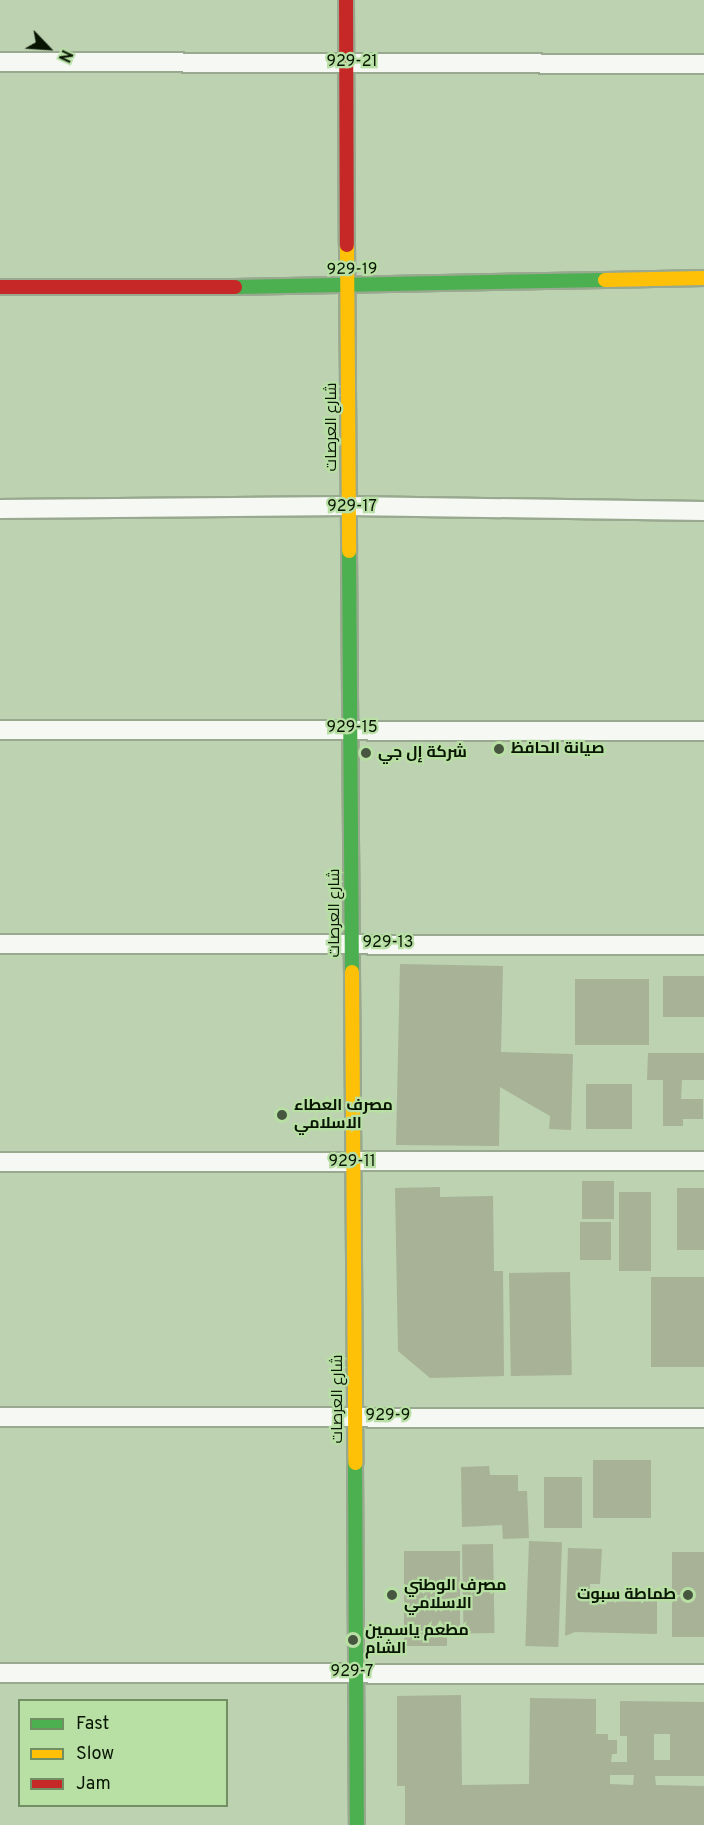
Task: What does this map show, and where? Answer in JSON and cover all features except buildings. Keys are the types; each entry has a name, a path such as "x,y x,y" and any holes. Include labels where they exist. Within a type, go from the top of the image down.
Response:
{"street":[{"name":"شارع العرصات","path":"346,0 357,1825"},
{"name":"929-21","path":"0,62 704,64"},
{"name":"929-19","path":"0,287 348,287 704,278"},
{"name":"929-17","path":"0,509 349,506 704,511"},
{"name":"929-15","path":"0,730 350,728 704,731"},
{"name":"929-13","path":"0,944 704,945"},
{"name":"929-11","path":"0,1162 704,1161"},
{"name":"929-9","path":"0,1417 354,1415 704,1418"},
{"name":"929-7","path":"0,1673 704,1674"}],"traffic: fast":[{"path":"235,287 605,280"},
{"path":"349,551 352,972"},
{"path":"355,1463 357,1825"}],"traffic: slow":[{"path":"347,245 349,551"},
{"path":"605,280 704,278"},
{"path":"352,972 355,1463"}],"traffic: jam":[{"path":"346,0 347,245"},
{"path":"0,287 235,287"}],"place":[{"name":"صيانة الحافظ","path":"499,749"},
{"name":"شركة إل جي","path":"366,753"},
{"name":"مصرف العطاء الاسلامي","path":"282,1115"},
{"name":"مصرف الوطني الاسلامي","path":"392,1595"},
{"name":"طماطة سبوت","path":"688,1595"},
{"name":"مطعم ياسمين الشام","path":"353,1640"}]}
